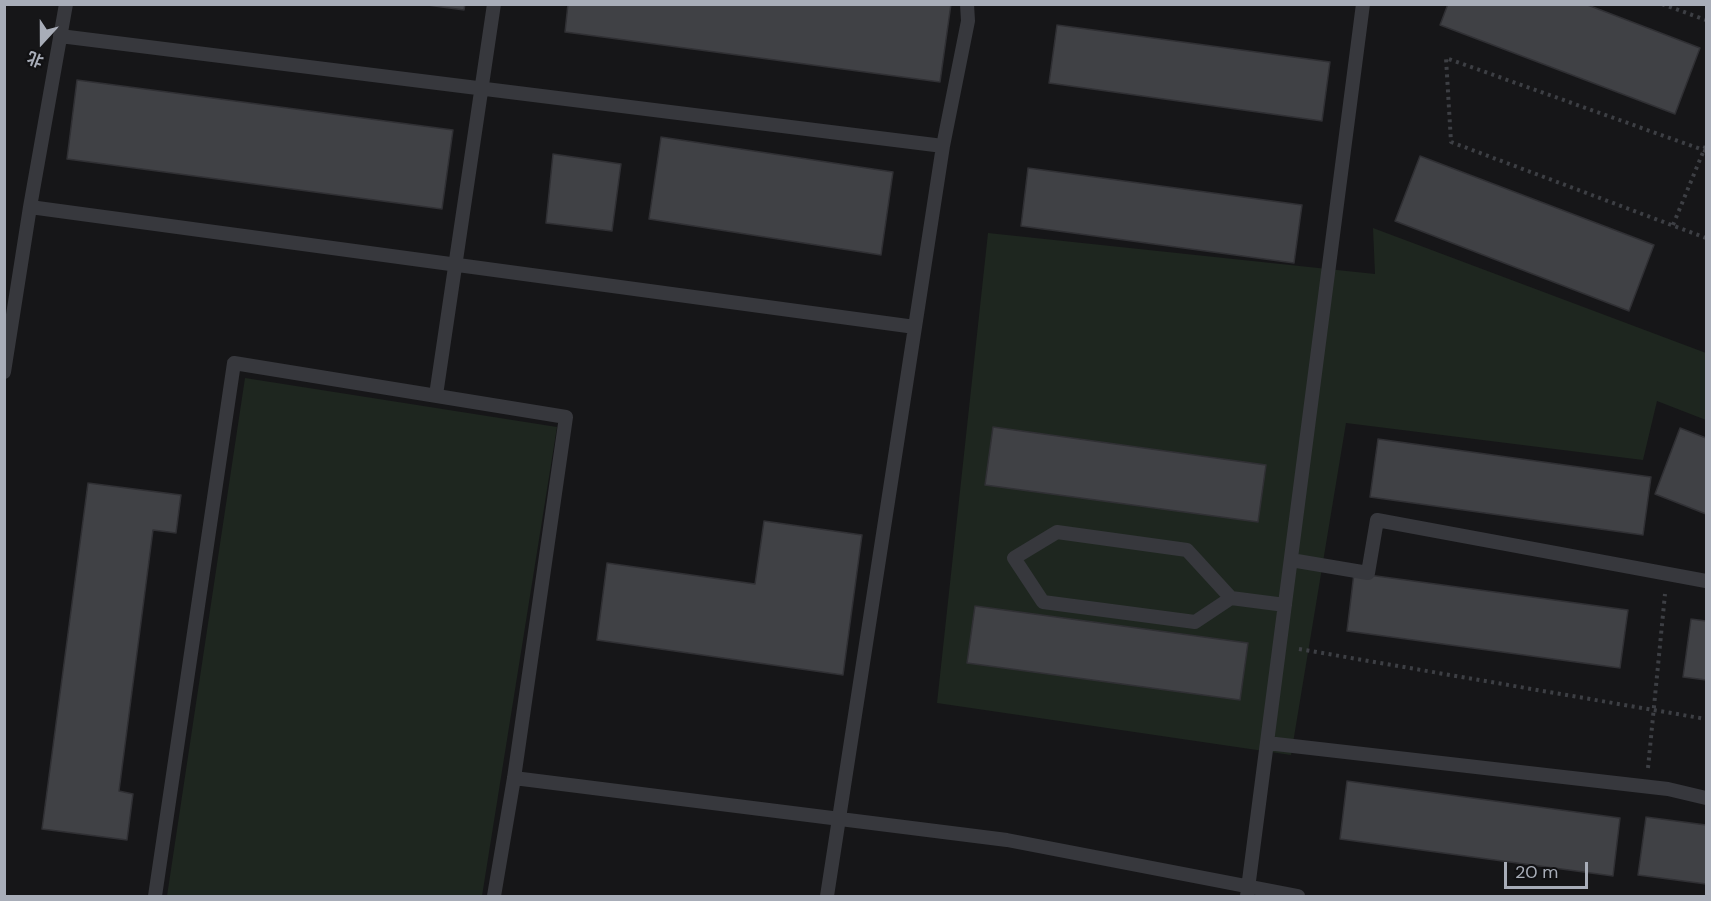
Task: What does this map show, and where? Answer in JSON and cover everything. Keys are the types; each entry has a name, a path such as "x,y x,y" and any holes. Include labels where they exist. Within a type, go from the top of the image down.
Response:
{"lane":[{"path":"4,372 66,4"},
{"path":"436,395 494,4"},
{"path":"828,897 943,146 968,21 967,4"},
{"path":"1248,892 1363,4"},
{"path":"60,36 943,146"},
{"path":"30,207 915,327"},
{"path":"154,897 234,363 566,417 514,778 494,897"},
{"path":"1291,560 1368,573 1377,520 1707,580"},
{"path":"1231,598 1195,622 1043,602 1014,558 1057,532 1187,550 1231,598 1285,605"},
{"path":"1267,743 1668,789 1707,798"},
{"path":"514,778 1007,840 1248,892 1298,897"}],"path":[{"path":"1662,4 1707,20"},
{"path":"1673,225 1706,149 1446,58 1451,142 1707,238"},
{"path":"1646,787 1667,573"},
{"path":"1280,646 1707,719"}],"shaded area":[{"path":"1373,228 1706,353 1706,420 1657,401 1643,460 1346,423 1291,755 937,703 988,233 1375,274"},
{"path":"245,378 557,427 482,896 167,896"}],"building":[{"path":"420,4 465,4 464,10"},
{"path":"568,4 951,4 940,82 565,32"},
{"path":"1448,4 1585,4 1700,48 1675,114 1440,25"},
{"path":"1057,25 1330,62 1322,121 1049,83"},
{"path":"77,80 453,130 442,209 67,159"},
{"path":"661,137 893,172 881,255 649,219"},
{"path":"553,154 621,164 612,231 546,223"},
{"path":"1420,156 1654,245 1629,311 1395,221"},
{"path":"1028,168 1302,205 1294,263 1021,226"},
{"path":"993,427 1266,465 1258,522 985,485"},
{"path":"1680,428 1706,438 1706,514 1655,494"},
{"path":"1378,439 1651,477 1643,535 1370,497"},
{"path":"88,483 181,495 176,533 153,530 119,791 133,794 127,840 42,829"},
{"path":"764,521 862,535 843,675 597,640 607,563 755,584"},
{"path":"1354,573 1628,610 1620,668 1347,631"},
{"path":"975,606 1248,643 1240,700 967,663"},
{"path":"1691,619 1706,621 1706,680 1683,677"},
{"path":"1347,781 1620,818 1613,876 1340,839"},
{"path":"1646,817 1706,825 1706,884 1638,875"}]}
